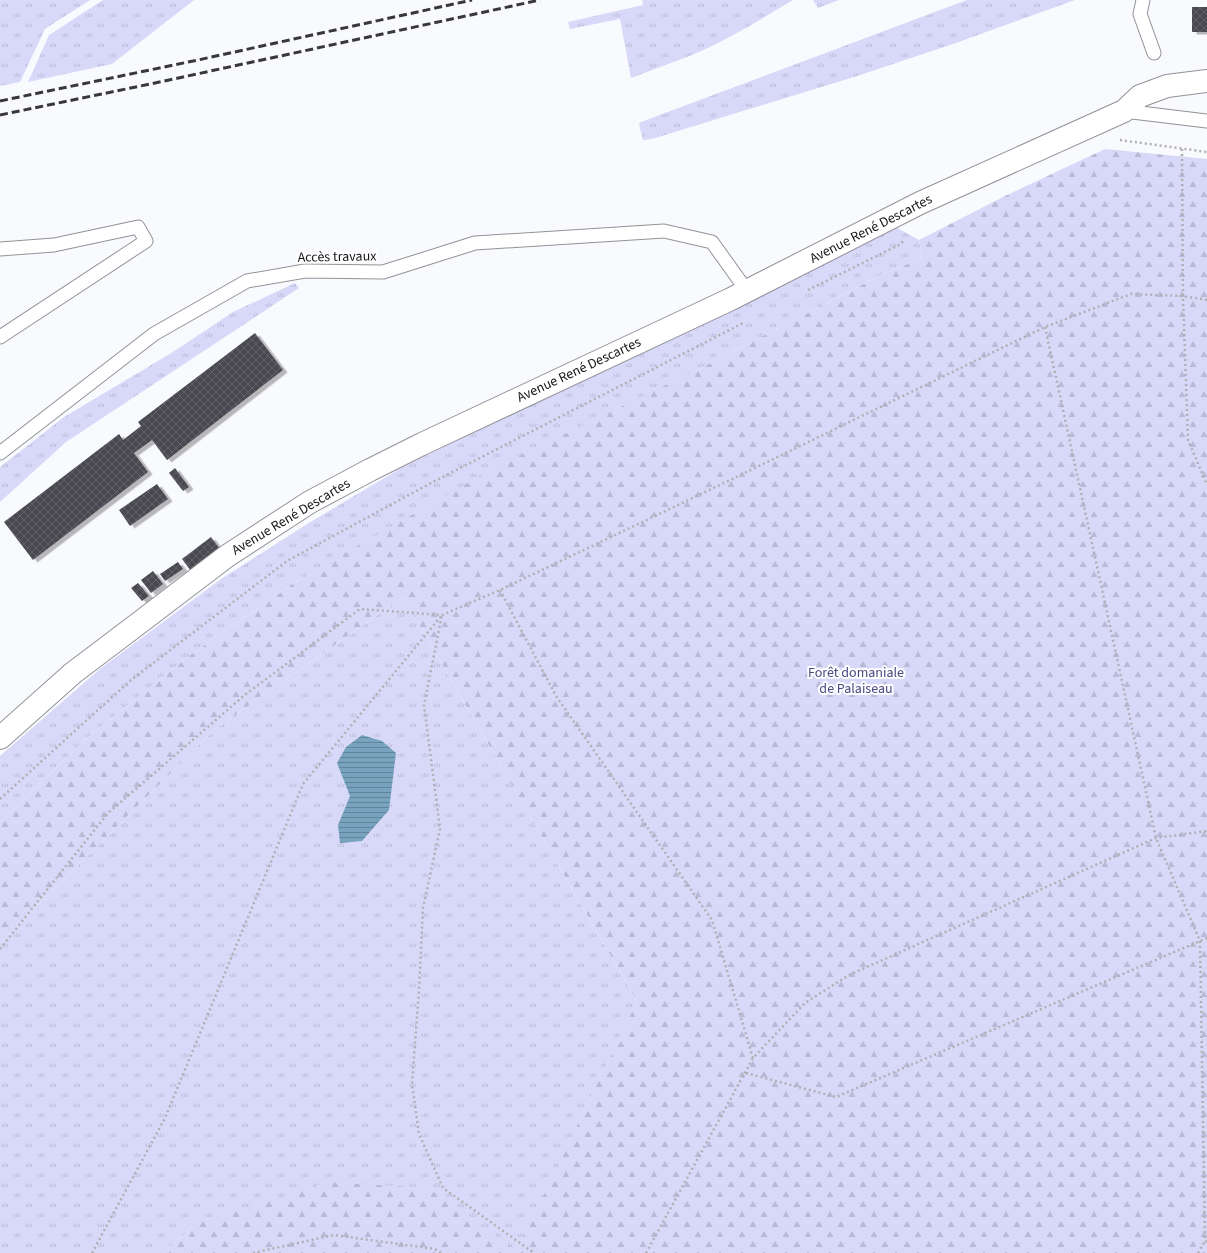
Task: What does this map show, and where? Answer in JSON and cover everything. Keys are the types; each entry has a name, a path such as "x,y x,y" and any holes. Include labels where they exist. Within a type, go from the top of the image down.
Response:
{"street":[{"name":"Avenue René Descartes","path":"0,738 73,673 146,617 228,556 310,502 422,444 747,291 920,203 1124,111 1140,96 1167,86 1206,81"}],"lane":[{"path":"1143,0 1140,14 1154,53"},
{"path":"1124,111 1207,121"},
{"path":"0,249 54,245 138,227 146,241 0,337"},
{"name":"Accès travaux","path":"0,453 154,334 247,281 305,271 383,272 475,243 664,231 712,242 747,291"}],"path":[{"path":"1182,149 1183,296 1188,440 1207,485"},
{"path":"806,291 901,244 905,237"},
{"path":"0,949 108,813 252,689 360,609 442,614 500,590 1045,327 1131,294 1183,296 1207,300"},
{"path":"0,799 131,680 287,561 430,482 744,322"},
{"path":"1045,327 1156,838 1200,941 1206,1242 1198,1253"},
{"path":"500,590 556,696 712,920 753,1058"},
{"path":"92,1253 165,1118 303,784 442,614"},
{"path":"442,614 424,705 440,829 423,908 412,1084 419,1134 443,1188 534,1253"},
{"path":"646,1253 753,1058 805,1004 850,975 1156,838 1207,831"},
{"path":"746,1073 836,1097 1207,938"},
{"path":"253,1253 334,1235 435,1249 441,1253"}],"green space":[{"path":"0,0 90,0 45,29 20,82 0,86"},
{"path":"103,0 194,0 112,64 28,82 49,35"},
{"path":"642,0 793,0 718,43 684,58 631,78 620,19 570,29 568,22 643,5"},
{"path":"813,0 839,0 818,8"},
{"path":"967,0 1075,0 953,44 854,77 652,139 643,140 639,124 641,122"},
{"name":"Forêt domaniale de Palaiseau","path":"1105,149 1207,159 1207,1253 163,1253 197,1223 328,1182 428,1188 517,1251 637,1001 403,597 215,729 0,943 0,822 88,737 189,656 300,579 492,469 697,370 879,276 922,258 919,240 1005,196"},
{"path":"894,226 919,240 922,258 879,276 300,579 189,656 88,737 0,822 0,756 100,669 221,579 304,526 401,468"},
{"path":"295,283 299,288 66,442 0,502 0,467 64,417 173,352 233,312"},
{"path":"403,597 637,1001 517,1252 428,1189 197,1223 163,1253 0,1253 0,943 215,729"}],"shaded area":[{"path":"362,735 382,741 396,753 389,810 362,841 340,843 338,825 350,796 337,763 346,747"}],"building":[{"path":"1192,7 1207,7 1207,32 1192,32"},
{"path":"255,333 283,370 167,460 152,440 134,453 148,472 33,560 4,522 119,434 123,440 141,426 138,422"},
{"path":"175,468 189,487 183,491 169,473"},
{"path":"157,484 168,499 130,526 119,510"},
{"path":"211,537 220,549 191,571 182,559"},
{"path":"178,562 183,569 165,581 160,574"},
{"path":"153,571 163,584 151,593 141,580"},
{"path":"138,583 149,596 142,601 131,588"}],"railway":[{"path":"0,101 198,60 472,0"},
{"path":"0,115 540,0"}]}
